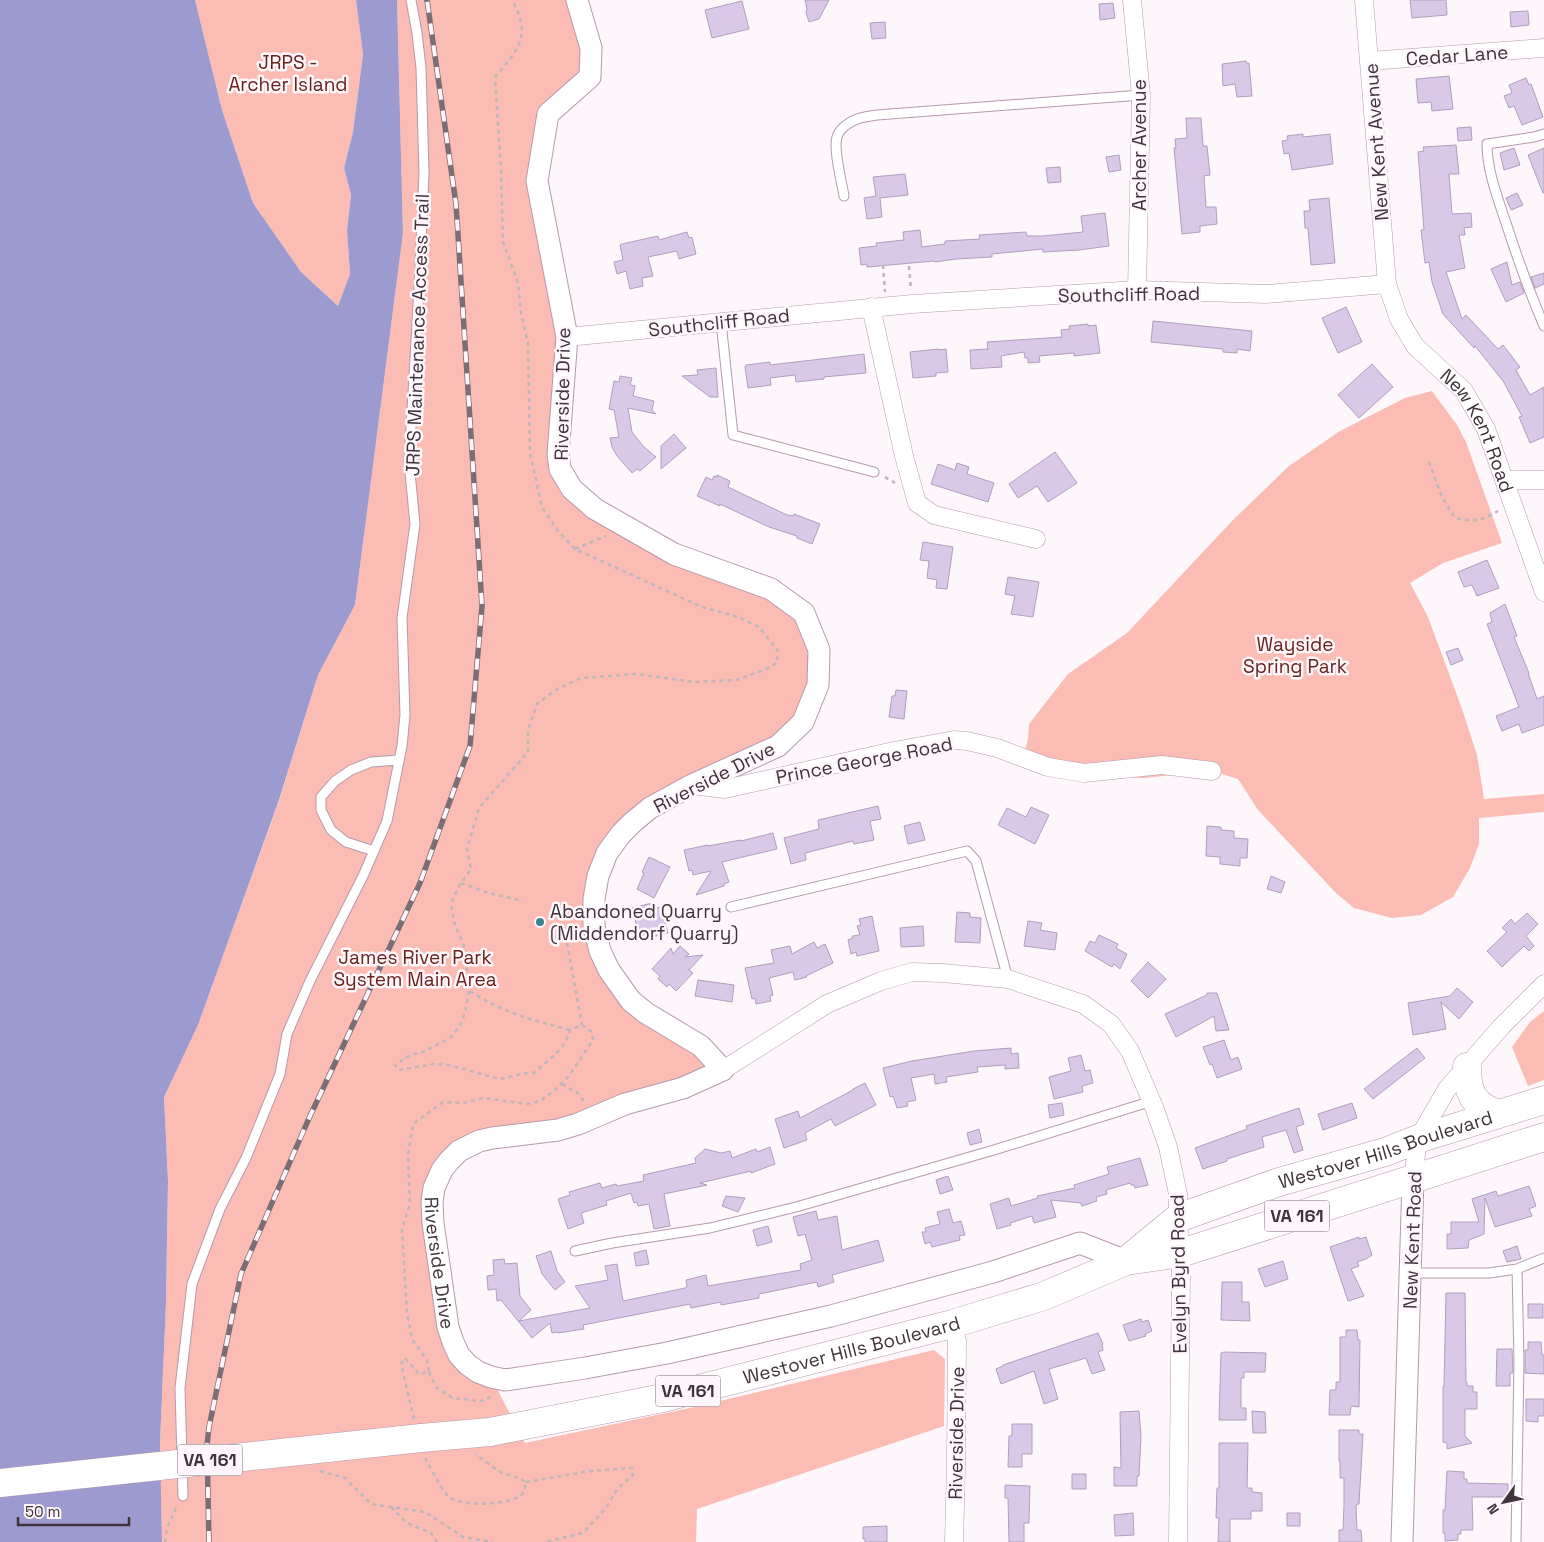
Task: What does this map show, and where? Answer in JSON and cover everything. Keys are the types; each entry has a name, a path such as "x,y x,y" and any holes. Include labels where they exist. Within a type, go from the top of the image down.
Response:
{"main road":[{"path":"1467,1067 1467,1081 1472,1094 1483,1109 1498,1114"},
{"name":"Westover Hills Boulevard","path":"1126,1261 1178,1218 1279,1182 1385,1152 1418,1139 1544,1100"},
{"name":"Westover Hills Boulevard","path":"420,1439 490,1432 663,1398 952,1324 1044,1296 1126,1261 1181,1253 1544,1137"},
{"name":"VA 161","path":"0,1483 420,1439"}],"street":[{"name":"Riverside Drive","path":"498,1378 478,1372 467,1364 458,1354 452,1342 448,1327 433,1223 432,1202 438,1178 449,1161 459,1151 479,1142 492,1138 558,1130 596,1117 625,1104 683,1088 723,1070 701,1046 654,1018 631,1001 609,970 600,951 594,926 594,899 598,876 607,853 621,834 650,808 692,785 778,746 803,722 818,685 819,650 804,613 772,588 674,554 595,509 572,489 560,469 558,454 567,337 537,181 548,114 590,77 591,48 577,0"},
{"name":"Archer Avenue","path":"1132,0 1141,95 1137,290"},
{"name":"New Kent Avenue","path":"1364,0 1386,284"},
{"name":"Cedar Lane","path":"1370,62 1544,48"},
{"name":"Southcliff Road","path":"567,337 871,307 1137,290 1266,294 1386,284"},
{"name":"New Kent Road","path":"1386,284 1399,318 1415,346 1464,391 1486,429 1544,592"},
{"path":"871,307 904,456 917,503 934,515 1036,539"},
{"path":"1504,480 1544,480"},
{"name":"Prince George Road","path":"692,785 725,789 894,751 954,740 997,748 1048,767 1084,772 1162,765 1212,771"},
{"name":"Evelyn Byrd Road","path":"723,1070 827,1004 881,981 912,972 1008,979 1083,1004 1111,1024 1130,1051 1152,1101 1168,1146 1178,1194 1181,1253 1178,1542"},
{"name":"New Kent Road","path":"1402,1542 1413,1179 1418,1139 1447,1089 1501,1027 1544,984"},
{"name":"Westover Hills Boulevard","path":"498,1378 585,1368 667,1354 831,1316 993,1272 1080,1242 1126,1261"},
{"name":"Riverside Drive","path":"952,1324 957,1341 954,1542"}],"lane":[{"name":"JRPS Maintenance Access Trail","path":"182,1496 180,1388 192,1284 220,1209 246,1158 280,1074 287,1034 310,981 363,876 387,822 399,760 405,715 402,618 415,524 409,462 424,173 421,68 418,33 411,0"},
{"path":"844,196 836,146 837,137 840,130 857,119 877,115 1141,95"},
{"path":"1544,134 1488,144 1487,158 1498,200 1527,286 1544,326"},
{"path":"721,322 733,435 874,472"},
{"path":"374,851 346,842 332,830 321,810 321,797 335,781 351,770 370,762 399,760"},
{"path":"731,907 967,851 976,861 1008,979"},
{"path":"575,1251 612,1243 710,1228 796,1207 994,1150 1152,1101"},
{"path":"1410,1273 1489,1273 1517,1269 1544,1258"},
{"path":"1516,1542 1519,1361 1517,1269"}],"path":[{"path":"883,265 885,291"},
{"path":"909,266 911,289"},
{"path":"1429,462 1442,497 1455,518 1468,521 1483,519 1499,510"},
{"path":"575,549 607,536 624,526"},
{"path":"570,1030 568,1039 553,1058 534,1073 526,1072 500,1079 448,1065 434,1064 399,1070 395,1065 410,1055 423,1052 450,1038 465,1013 469,991 465,950 454,922 451,903 461,883 471,869 467,849 479,808 528,752 528,730 537,704 557,689 581,678 636,674 694,682 736,680 777,663 778,651"},
{"path":"461,883 490,893 523,901"},
{"path":"498,1378 494,1394 485,1401 473,1401 463,1398 454,1399 436,1387 429,1372 427,1360 412,1339 407,1313 402,1229 410,1204 408,1155 413,1124 443,1102 464,1103 483,1098 527,1104 540,1101 562,1084 593,1040 592,1032 582,1025 567,943"},
{"path":"469,991 514,1015 570,1030 582,1025"},
{"path":"562,1084 579,1094 596,1117"},
{"path":"429,1372 419,1374 405,1358 402,1364 420,1439 449,1497 465,1504 506,1502 520,1495 525,1490 526,1482"},
{"path":"471,1453 503,1473 516,1476 526,1482 590,1471 632,1468 633,1474 617,1489 606,1508 583,1533 544,1542"},
{"path":"165,1542 167,1528 182,1496"},
{"path":"436,1542 430,1533 407,1523 390,1506 425,1512 463,1537 493,1542"}],"green space":[{"name":"JRPS - Archer Island","path":"195,0 356,0 363,53 353,132 344,168 351,195 347,230 350,274 338,306 301,272 253,203 222,110"},
{"name":"James River Park System Main Area","path":"397,0 577,0 590,77 548,114 537,181 567,337 558,454 595,509 771,589 819,650 803,722 666,799 598,876 609,970 723,1070 700,1081 492,1138 438,1178 448,1327 491,1377 525,1443 699,1406 934,1350 945,1359 944,1426 697,1509 696,1542 162,1542 160,1442 166,1303 168,1181 164,1097 198,1025 279,801 318,675 355,605 403,233"},
{"name":"Wayside Spring Park","path":"1432,391 1457,425 1466,442 1502,543 1443,563 1410,583 1428,617 1462,709 1477,755 1484,799 1544,794 1544,812 1479,818 1479,844 1470,868 1453,897 1421,915 1392,918 1354,908 1336,893 1258,810 1238,779 1212,771 1144,778 1120,777 1023,758 1028,739 1029,724 1068,674 1127,633 1233,520 1289,466 1340,431 1405,398"},
{"path":"1544,1011 1544,1080 1528,1086 1512,1047 1530,1022"}],"water":[{"path":"0,0 195,0 222,110 253,203 301,272 338,306 350,274 347,230 351,195 344,168 353,132 363,54 356,0 397,0 403,233 355,605 318,675 279,800 198,1025 164,1097 168,1181 166,1303 160,1442 162,1542 0,1542"}],"building":[{"path":"805,0 829,0 819,19 809,22"},
{"path":"1410,0 1446,0 1447,15 1412,18"},
{"path":"742,1 749,29 712,38 705,10"},
{"path":"1113,3 1115,18 1100,20 1099,4"},
{"path":"1528,11 1529,25 1511,27 1510,12"},
{"path":"885,22 886,38 872,39 870,23"},
{"path":"1246,61 1246,63 1249,63 1252,96 1237,97 1235,84 1223,86 1222,64"},
{"path":"1449,76 1453,109 1432,111 1431,102 1418,103 1416,79"},
{"path":"1526,78 1529,85 1531,84 1543,117 1522,125 1514,106 1509,108 1504,96 1512,93 1509,85"},
{"path":"1186,118 1201,118 1203,146 1207,146 1210,175 1204,176 1206,207 1216,207 1217,224 1200,226 1200,232 1182,234 1174,148 1176,148 1175,139 1187,138"},
{"path":"1471,127 1472,140 1458,141 1457,128"},
{"path":"1303,134 1303,137 1330,134 1333,164 1292,170 1289,153 1284,154 1282,141 1288,140 1287,136"},
{"path":"1456,145 1459,174 1449,174 1452,214 1471,213 1472,227 1464,228 1465,235 1459,235 1465,268 1446,272 1462,319 1466,315 1498,349 1503,345 1520,367 1516,370 1530,395 1544,387 1544,437 1530,443 1519,417 1522,416 1503,381 1475,346 1474,348 1443,314 1432,282 1429,262 1425,263 1421,230 1424,230 1418,152 1424,151 1423,147"},
{"path":"1514,148 1520,165 1504,170 1500,153"},
{"path":"1544,148 1544,193 1543,193 1528,155"},
{"path":"1119,155 1121,170 1109,172 1106,157"},
{"path":"1060,167 1061,182 1048,183 1046,168"},
{"path":"905,174 908,195 880,198 882,217 867,219 864,198 876,196 873,177"},
{"path":"1517,193 1523,205 1511,210 1506,198"},
{"path":"1329,198 1335,263 1311,265 1308,228 1305,228 1304,211 1310,211 1309,200"},
{"path":"1105,213 1109,246 1043,252 1043,249 992,254 992,257 935,262 867,267 867,264 861,265 859,248 877,246 876,243 904,240 903,232 920,230 922,247 945,244 945,241 980,239 979,235 1026,232 1027,236 1043,236 1083,232 1081,216"},
{"path":"687,232 689,238 692,237 696,254 679,259 677,251 648,257 653,276 642,278 643,286 630,289 626,271 617,274 614,262 623,260 620,245 658,236 659,240"},
{"path":"1507,262 1512,285 1520,282 1524,293 1506,302 1491,269"},
{"path":"1544,273 1544,284 1535,288 1531,277"},
{"path":"1346,307 1362,342 1338,353 1322,318"},
{"path":"1153,321 1252,331 1250,351 1237,349 1237,353 1223,352 1223,349 1151,342"},
{"path":"1088,324 1088,326 1096,325 1100,353 1074,356 1074,353 1039,356 1040,362 1028,363 1028,358 1025,358 1024,352 1001,356 1002,367 971,369 970,350 988,349 987,342 1062,337 1061,330 1070,329 1069,326"},
{"path":"946,349 948,372 936,373 936,376 913,378 910,352"},
{"path":"864,354 866,373 796,382 795,375 770,378 771,385 748,388 746,365 770,362 770,365"},
{"path":"1372,364 1393,387 1359,418 1338,395"},
{"path":"716,368 718,397 710,397 682,376 698,375 697,370"},
{"path":"620,376 632,378 630,385 635,386 633,396 654,401 652,410 656,414 628,408 632,432 643,446 656,457 640,471 637,469 632,473 617,456 610,438 619,437 614,410 609,409 614,381 619,382"},
{"path":"674,434 686,448 661,469 661,446"},
{"path":"1055,452 1077,483 1048,502 1037,486 1018,498 1009,484"},
{"path":"957,463 969,467 967,474 994,483 988,502 931,484 938,464 955,470"},
{"path":"717,475 730,481 728,487 787,515 793,516 794,514 820,524 812,544 797,538 797,536 769,527 720,504 720,506 697,496 706,477 712,480"},
{"path":"923,542 953,547 947,589 936,588 937,580 927,578 929,561 920,560"},
{"path":"1487,560 1499,588 1477,596 1472,585 1464,587 1458,572"},
{"path":"1008,577 1039,582 1033,617 1011,614 1015,596 1005,594"},
{"path":"1505,604 1517,636 1514,637 1529,673 1537,699 1544,696 1544,725 1522,733 1519,724 1502,731 1496,716 1519,707 1487,624 1492,622 1490,613"},
{"path":"1458,648 1463,660 1451,665 1446,652"},
{"path":"896,690 907,691 904,719 889,717 892,696 895,696"},
{"path":"878,806 881,819 870,821 874,840 854,844 853,841 805,853 806,860 791,864 784,838 819,829 818,820"},
{"path":"1031,807 1049,815 1035,844 998,825 1007,808 1026,817"},
{"path":"920,822 925,840 908,844 904,826"},
{"path":"1207,826 1221,827 1221,830 1234,831 1234,838 1248,839 1247,858 1240,858 1240,866 1220,864 1220,857 1206,856"},
{"path":"773,833 777,849 722,862 729,882 724,884 724,886 696,895 711,871 693,875 692,870 689,871 684,850 741,841"},
{"path":"649,857 670,867 654,898 637,889"},
{"path":"1271,876 1285,882 1281,893 1267,889"},
{"path":"652,903 648,910 661,907 668,933 640,940 632,908"},
{"path":"957,912 970,913 970,917 981,918 980,943 955,942"},
{"path":"1527,913 1538,924 1526,936 1534,946 1529,951 1524,946 1502,967 1487,951 1507,932 1502,928 1511,919 1515,924"},
{"path":"872,916 879,951 857,956 856,952 851,954 848,940 853,938 852,936 860,935 857,926 861,925 859,919"},
{"path":"1028,921 1042,923 1040,930 1057,933 1055,950 1024,946"},
{"path":"923,926 924,946 901,947 900,928"},
{"path":"1099,935 1118,944 1116,948 1127,954 1120,969 1114,964 1112,967 1085,951 1090,941 1095,943"},
{"path":"814,942 817,948 825,944 833,963 807,977 795,980 793,972 769,978 773,995 770,996 771,1001 756,1004 755,998 752,999 745,968 774,963 771,950 790,946 792,954"},
{"path":"680,946 689,954 685,957 703,955 689,970 693,973 676,991 669,984 667,987 658,979 660,976 652,969 671,948 673,954"},
{"path":"1148,962 1166,979 1148,998 1131,981"},
{"path":"698,980 734,985 732,1002 695,996"},
{"path":"1457,988 1473,1002 1459,1019 1441,1002 1446,1029 1413,1035 1408,1003 1450,996"},
{"path":"1207,993 1217,993 1229,1030 1216,1031 1214,1016 1176,1037 1165,1014 1207,995"},
{"path":"1224,1040 1231,1060 1238,1057 1242,1069 1217,1078 1203,1047"},
{"path":"1011,1048 1011,1054 1018,1053 1019,1068 1005,1069 1005,1065 977,1067 978,1072 946,1077 947,1082 935,1084 934,1074 911,1078 916,1100 907,1102 908,1106 897,1108 893,1096 890,1097 883,1068 912,1061 974,1051"},
{"path":"1417,1048 1425,1058 1373,1099 1364,1089"},
{"path":"1081,1055 1085,1071 1090,1070 1093,1083 1082,1086 1083,1092 1054,1099 1049,1077 1071,1071 1068,1058"},
{"path":"865,1083 876,1105 835,1126 831,1119 805,1133 807,1140 784,1148 775,1119 798,1111 800,1118"},
{"path":"1062,1103 1064,1115 1050,1118 1048,1105"},
{"path":"1352,1103 1357,1118 1323,1130 1318,1114"},
{"path":"1299,1108 1304,1124 1296,1127 1303,1150 1294,1153 1286,1130 1262,1137 1264,1147 1203,1169 1195,1148 1247,1129 1246,1126"},
{"path":"979,1129 982,1142 970,1145 967,1133"},
{"path":"770,1147 775,1164 751,1173 751,1171 700,1183 707,1185 664,1194 670,1226 654,1229 649,1204 638,1206 637,1202 634,1203 631,1193 606,1201 607,1205 581,1213 584,1223 568,1229 558,1199 570,1195 569,1192 600,1183 602,1188 616,1184 617,1186 644,1181 643,1175 696,1163 695,1158 705,1149 721,1153 730,1151 732,1158 756,1149 757,1152"},
{"path":"1140,1158 1148,1185 1135,1188 1130,1183 1106,1190 1107,1194 1096,1197 1097,1201 1082,1206 1081,1203 1051,1200 1056,1217 1034,1223 1032,1216 997,1229 990,1204 1009,1198 1011,1206 1038,1198 1037,1196 1075,1188 1074,1185 1109,1174 1107,1167"},
{"path":"948,1176 953,1190 940,1194 936,1180"},
{"path":"1529,1186 1536,1206 1529,1209 1532,1216 1495,1227 1485,1198 1484,1234 1469,1240 1468,1248 1447,1249 1447,1234 1451,1234 1451,1222 1479,1222 1472,1199 1496,1191 1498,1196"},
{"path":"726,1196 745,1198 738,1212 722,1206"},
{"path":"949,1209 953,1223 961,1221 965,1235 959,1236 960,1240 932,1247 930,1242 925,1244 922,1232 926,1232 925,1228 940,1224 937,1212"},
{"path":"816,1211 818,1220 837,1216 842,1250 878,1240 884,1261 832,1275 834,1282 818,1287 817,1282 759,1294 759,1298 721,1305 721,1302 691,1308 690,1304 583,1325 584,1329 558,1333 552,1333 550,1323 532,1338 501,1300 497,1301 496,1289 488,1290 487,1276 494,1275 493,1260 504,1259 505,1264 517,1263 520,1296 531,1310 519,1321 590,1308 575,1286 608,1280 605,1266 617,1264 623,1301 685,1288 687,1286 686,1280 706,1275 708,1286 801,1270 800,1264 812,1260 805,1234 798,1236 793,1217"},
{"path":"768,1226 772,1242 757,1246 753,1230"},
{"path":"1359,1237 1359,1239 1366,1237 1372,1255 1357,1262 1359,1266 1351,1269 1364,1296 1348,1301 1330,1247"},
{"path":"1517,1246 1521,1259 1507,1262 1503,1251"},
{"path":"646,1250 649,1264 636,1266 634,1253"},
{"path":"551,1251 557,1271 565,1282 555,1290 542,1274 536,1256"},
{"path":"1283,1261 1288,1279 1265,1287 1258,1269"},
{"path":"1222,1282 1242,1282 1242,1302 1249,1302 1250,1321 1221,1320"},
{"path":"1446,1293 1465,1293 1466,1382 1467,1386 1473,1386 1473,1392 1477,1392 1477,1409 1465,1409 1465,1436 1472,1443 1447,1449 1447,1443 1443,1442"},
{"path":"1528,1304 1543,1304 1543,1318 1528,1318"},
{"path":"1141,1319 1142,1322 1148,1320 1152,1331 1145,1334 1146,1336 1129,1341 1123,1325"},
{"path":"1346,1330 1357,1330 1358,1340 1360,1340 1359,1407 1351,1406 1350,1415 1329,1415 1330,1390 1336,1390 1336,1382 1340,1382 1340,1337 1346,1337"},
{"path":"1098,1333 1103,1344 1103,1350 1098,1352 1105,1370 1092,1374 1086,1358 1049,1369 1058,1399 1044,1404 1034,1371 1001,1384 996,1369 1003,1365"},
{"path":"1528,1342 1541,1342 1542,1355 1544,1355 1544,1374 1525,1373 1525,1350 1528,1350"},
{"path":"1497,1349 1512,1349 1513,1373 1510,1373 1510,1386 1496,1386"},
{"path":"1221,1353 1266,1353 1265,1372 1244,1372 1244,1378 1241,1378 1241,1408 1246,1408 1246,1420 1219,1420"},
{"path":"1526,1399 1544,1399 1544,1416 1538,1416 1538,1422 1526,1421"},
{"path":"1139,1411 1141,1437 1137,1486 1114,1486 1114,1467 1121,1468 1120,1412"},
{"path":"1252,1411 1265,1412 1266,1433 1253,1433"},
{"path":"1012,1424 1032,1424 1032,1454 1022,1454 1022,1467 1008,1467 1009,1436 1012,1436"},
{"path":"1339,1430 1359,1430 1359,1434 1363,1434 1359,1504 1356,1507 1357,1530 1361,1530 1362,1542 1339,1542 1339,1530 1343,1530 1344,1478 1340,1478"},
{"path":"1219,1443 1248,1443 1247,1488 1252,1488 1252,1492 1262,1493 1262,1511 1251,1511 1251,1519 1230,1519 1230,1542 1218,1542 1219,1518 1216,1518 1217,1488 1219,1488"},
{"path":"1447,1471 1464,1472 1464,1479 1467,1479 1467,1483 1508,1484 1508,1497 1472,1497 1473,1530 1461,1530 1461,1534 1458,1534 1458,1540 1445,1541 1443,1510 1445,1510"},
{"path":"1072,1474 1086,1474 1086,1489 1072,1489"},
{"path":"1005,1485 1030,1486 1029,1523 1024,1523 1024,1542 1009,1542 1008,1498 1005,1498"},
{"path":"1133,1513 1134,1535 1115,1536 1114,1515"},
{"path":"1287,1513 1300,1513 1300,1526 1287,1526"},
{"path":"887,1526 887,1542 865,1542 865,1539 863,1539 863,1527"}],"railway":[{"path":"209,1542 207,1445 209,1427 241,1274 310,1116 420,883 470,746 482,606 456,204 427,0"}],"place":[{"name":"Abandoned Quarry (Middendorf Quarry)","path":"540,922"}]}
